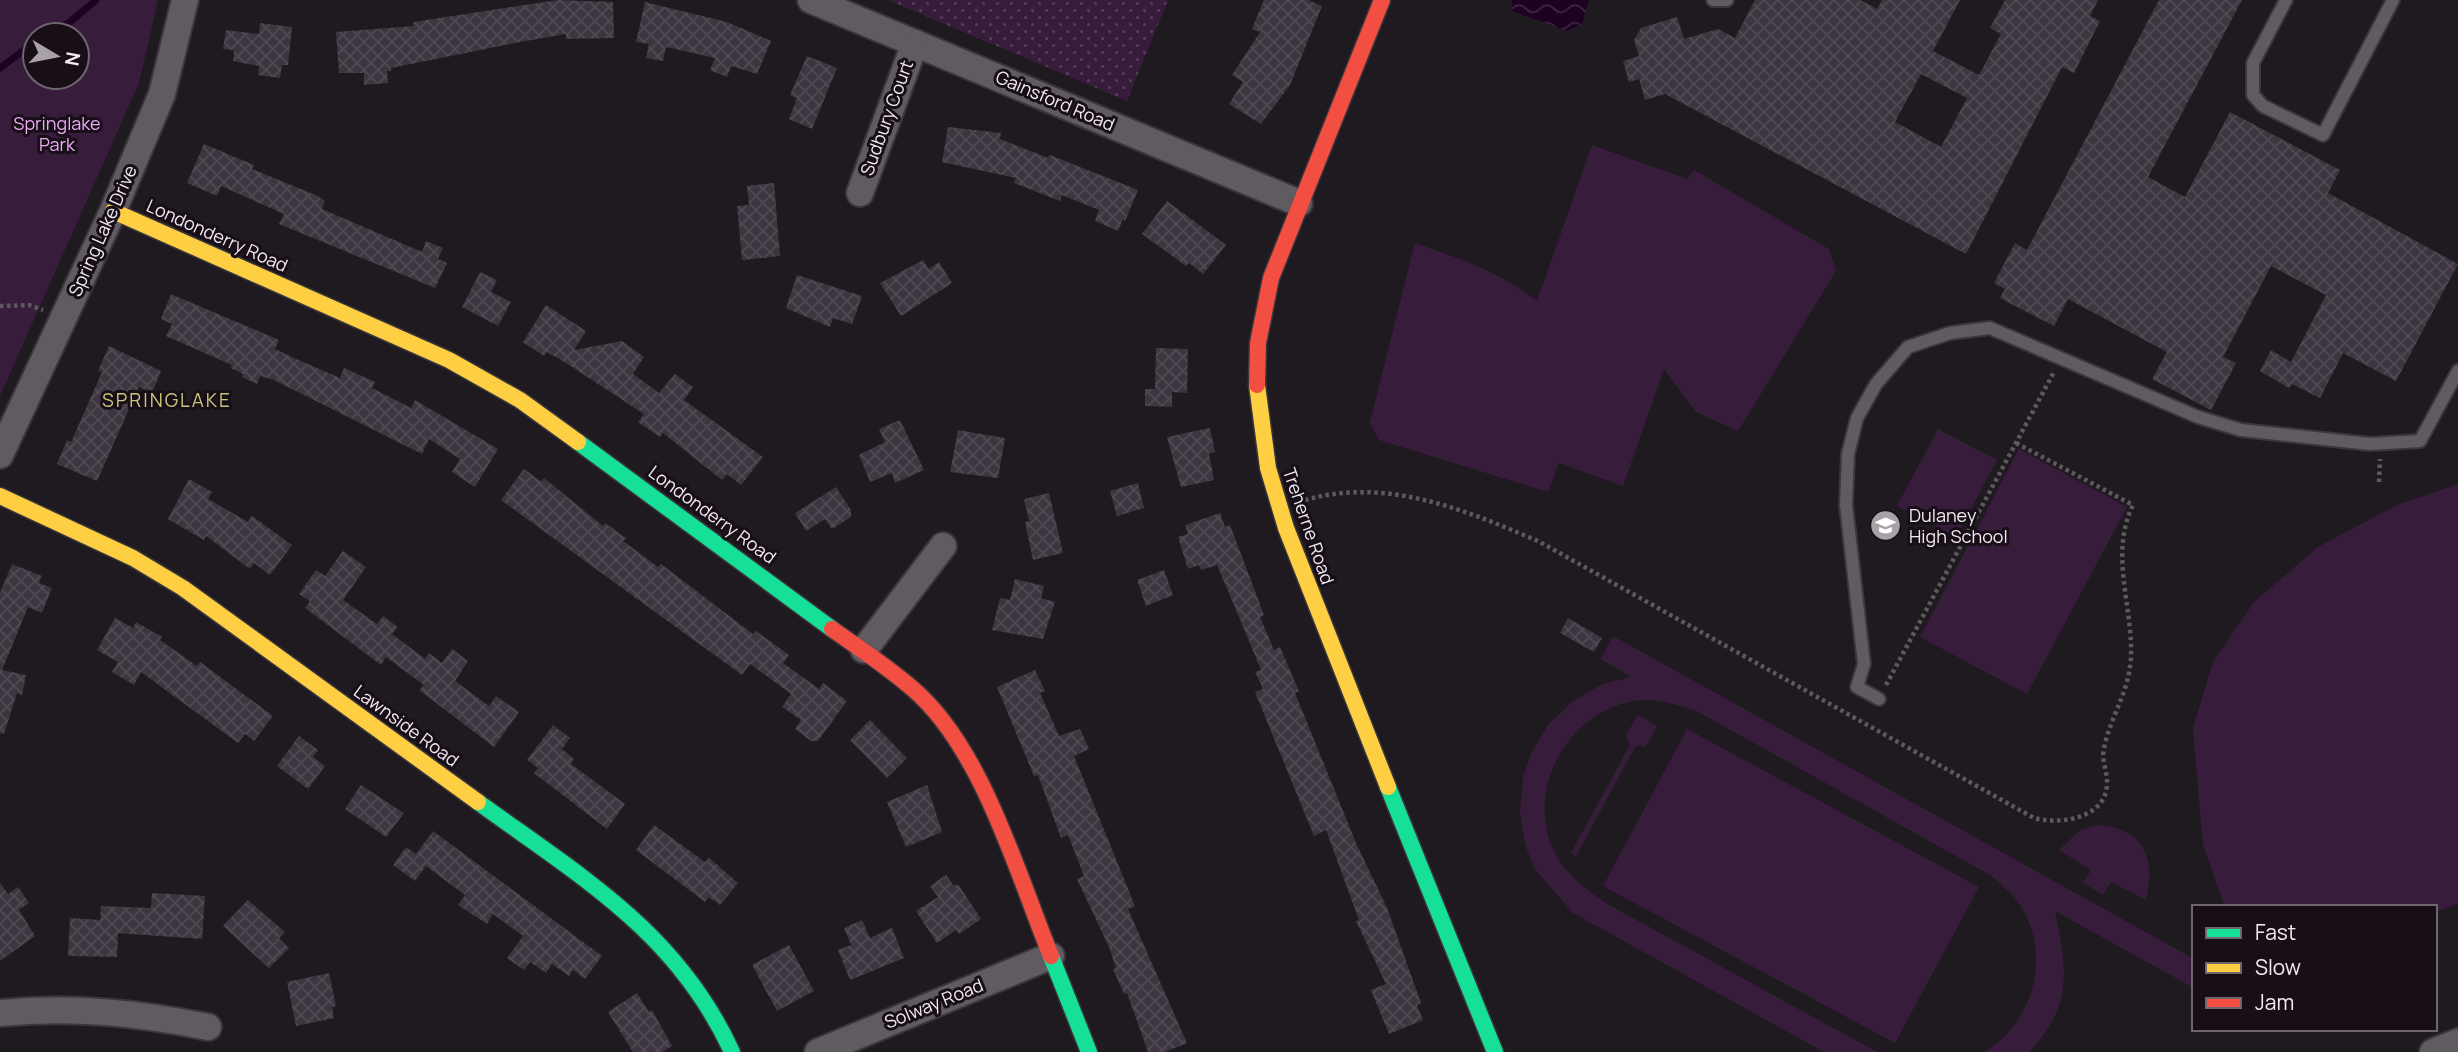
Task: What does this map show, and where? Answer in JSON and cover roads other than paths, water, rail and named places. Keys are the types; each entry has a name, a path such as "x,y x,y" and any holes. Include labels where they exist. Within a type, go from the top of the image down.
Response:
{"street":[{"name":"Spring Lake Drive","path":"0,455 113,211 162,94 186,0"},
{"name":"Gainsford Road","path":"811,0 1299,203"},
{"name":"Treherne Road","path":"1382,0 1278,257 1262,313 1258,348 1264,452 1277,508 1495,1052"},
{"name":"Sudbury Court","path":"860,193 915,43"},
{"name":"Londonderry Road","path":"113,211 449,360 520,400 914,688 943,718 964,747 983,787 1089,1052"},
{"name":"Lawnside Road","path":"0,496 132,558 183,588 619,905 656,936 689,972 718,1017 732,1052"},
{"path":"864,650 943,546"},
{"name":"Solway Road","path":"818,1052 1051,956"},
{"path":"0,1013 93,1009 142,1014 208,1027"},
{"path":"2432,1052 2458,1042"}],"lane":[{"path":"1713,0 1727,0"},
{"path":"2286,0 2252,63 2253,94 2263,106 2323,135 2393,0"},
{"path":"1879,699 1857,687 1864,664 1846,505 1848,454 1857,418 1876,384 1908,347 1950,333 1990,328 2062,356 2148,397 2198,417 2241,430 2380,444 2420,441 2458,371"}],"water":[{"path":"1512,0 1589,0 1582,24 1567,31 1512,11"}],"waterway":[{"path":"71,21 96,0"},
{"path":"0,68 21,52"}],"place":[{"name":"Dulaney High School","path":"1886,526"}],"district":[{"name":"SPRINGLAKE","path":"167,400"}],"park label":[{"name":"Springlake Park","path":"57,134"}]}
